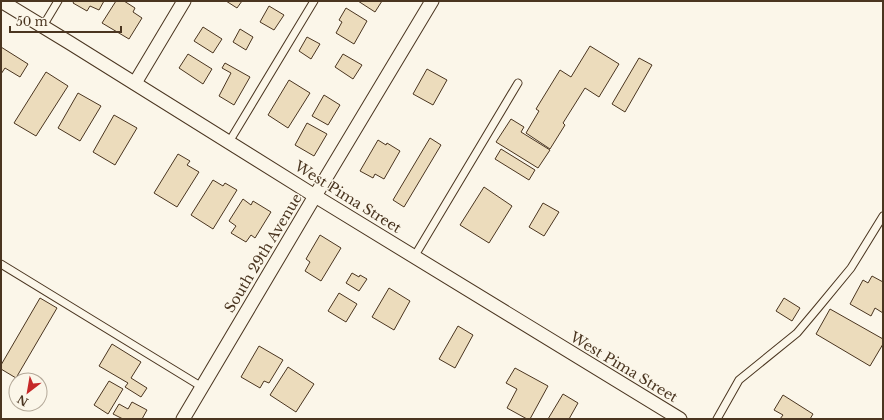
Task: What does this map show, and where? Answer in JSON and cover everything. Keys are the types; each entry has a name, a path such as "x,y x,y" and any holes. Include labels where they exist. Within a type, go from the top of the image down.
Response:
{"street":[{"name":"West Pima Street","path":"1,1 414,257 680,419"},
{"path":"135,83 184,1"},
{"name":"South 29th Avenue","path":"183,419 432,1"}],"lane":[{"path":"43,26 58,1"},
{"path":"229,142 314,1"},
{"path":"414,257 518,83"},
{"path":"717,419 740,380 797,333 851,268 883,216"},
{"path":"1,264 202,387"}],"building":[{"path":"74,1 104,1 99,10 90,6 87,11 73,3"},
{"path":"116,1 124,1 135,8 133,12 142,18 129,39 102,23"},
{"path":"226,1 242,1 237,8"},
{"path":"358,1 382,1 375,12"},
{"path":"269,6 284,15 274,30 260,22"},
{"path":"346,8 367,21 354,44 336,33 342,22 339,20"},
{"path":"203,27 222,39 213,53 194,41"},
{"path":"240,29 253,37 246,50 233,42"},
{"path":"307,37 320,44 311,59 299,51"},
{"path":"590,46 619,64 599,97 585,88 563,123 565,125 550,149 526,133 539,111 536,109 560,70 571,77"},
{"path":"1,47 28,64 20,77 5,68 1,74"},
{"path":"188,54 212,69 203,84 179,68"},
{"path":"343,54 362,65 353,79 335,67"},
{"path":"639,58 652,65 625,112 612,104"},
{"path":"225,63 250,77 234,105 219,96 231,73 222,68"},
{"path":"427,69 447,80 433,105 413,94"},
{"path":"46,72 68,86 36,136 14,123"},
{"path":"289,80 310,93 288,128 268,115"},
{"path":"78,93 101,106 80,141 58,128"},
{"path":"324,95 340,105 328,125 312,116"},
{"path":"114,115 137,128 115,165 93,152"},
{"path":"511,119 524,127 521,132 550,150 538,168 496,142"},
{"path":"307,123 327,134 314,156 295,145"},
{"path":"430,138 441,145 404,207 393,200"},
{"path":"378,140 386,145 387,143 400,151 384,179 375,174 373,178 360,171"},
{"path":"501,149 535,170 529,180 495,159"},
{"path":"178,154 190,161 187,165 199,172 177,207 154,193"},
{"path":"213,180 223,186 225,183 237,190 213,229 191,215"},
{"path":"484,187 512,206 489,243 460,225"},
{"path":"243,199 251,205 253,201 271,212 255,238 251,235 246,242 231,233 236,226 229,221"},
{"path":"543,203 559,212 544,236 529,227"},
{"path":"320,235 341,248 321,281 305,271 310,262 306,259"},
{"path":"352,273 367,279 359,291 346,283"},
{"path":"872,276 883,282 883,313 875,308 871,316 850,304 863,280 868,283"},
{"path":"389,288 410,301 394,330 372,317"},
{"path":"339,293 357,304 346,322 328,311"},
{"path":"40,298 57,308 20,372 8,373 1,369 1,365"},
{"path":"784,298 800,308 792,321 776,311"},
{"path":"830,309 883,339 883,344 870,366 816,334"},
{"path":"458,326 473,335 455,368 439,359"},
{"path":"112,344 141,362 131,378 147,388 141,397 125,387 128,383 99,366"},
{"path":"259,346 283,360 269,383 264,381 260,388 241,377"},
{"path":"288,367 314,384 296,412 270,395"},
{"path":"515,368 548,386 530,419 527,419 507,408 517,389 506,383"},
{"path":"109,381 123,389 108,414 94,405"},
{"path":"563,394 578,403 569,419 548,419"},
{"path":"783,395 813,414 810,419 780,419 783,415 774,410"},
{"path":"132,402 147,410 142,419 123,419 113,414 119,404 128,409"}]}
